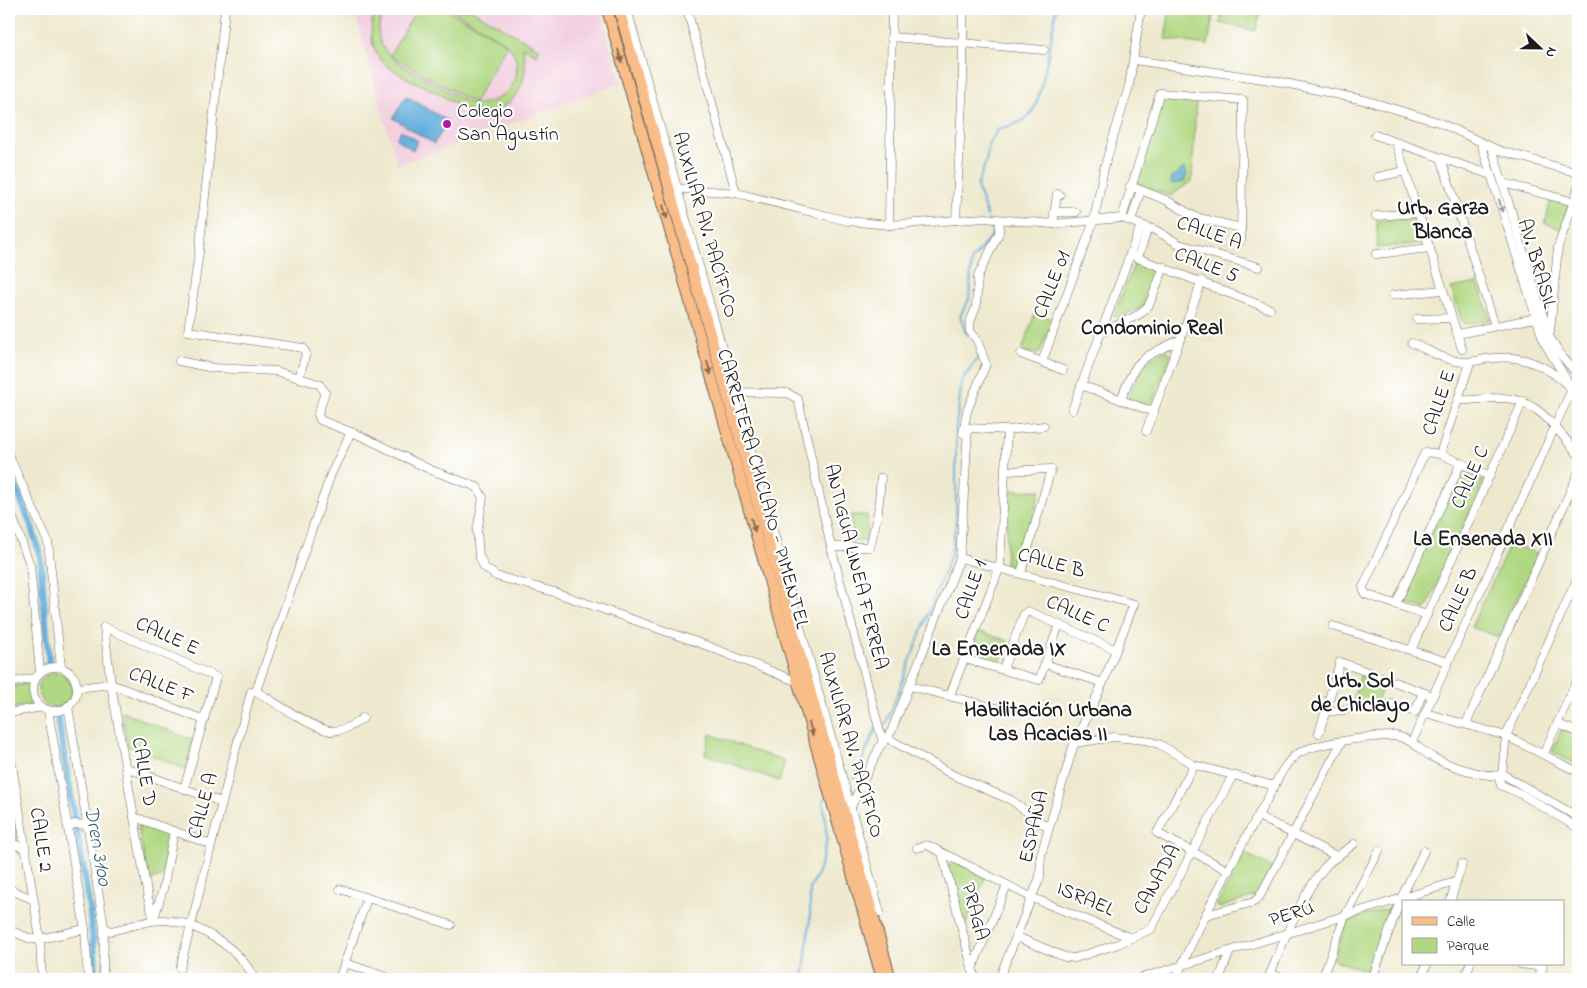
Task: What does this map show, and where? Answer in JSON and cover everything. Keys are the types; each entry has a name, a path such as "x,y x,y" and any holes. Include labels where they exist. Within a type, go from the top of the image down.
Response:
{"main road":[{"name":"CARRETERA CHICLAYO - PIMENTEL","path":"607,9 888,977"},
{"name":"CARRETERA CHICLAYO - PIMENTEL","path":"619,9 674,188 732,392 803,681 846,818 888,977"},
{"path":"628,83 633,84 639,79"},
{"path":"880,912 888,977"}],"street":[{"path":"224,9 199,252 188,331 303,348 306,353 299,378"},
{"name":"AUXILIAR AV. PACÍFICO","path":"627,9 674,188"},
{"path":"687,9 736,193"},
{"path":"889,225 892,9"},
{"path":"956,220 963,9"},
{"name":"CALLE 01","path":"1042,362 1094,220 1104,168 1128,92 1141,9"},
{"path":"891,37 1044,50"},
{"path":"1134,60 1276,81 1368,101 1438,122 1492,148 1578,173"},
{"path":"674,188 736,193 848,220 889,225 985,218 1052,224 1122,218 1130,186 1160,93 1242,100 1240,241"},
{"path":"1375,135 1491,175"},
{"path":"1396,143 1462,349"},
{"name":"AV. BRASIL","path":"1481,143 1544,342 1572,390"},
{"name":"AV. BRASIL","path":"1492,148 1550,336 1559,353 1578,375"},
{"path":"1441,158 1495,326"},
{"path":"1378,177 1405,171"},
{"path":"1503,183 1574,202"},
{"path":"1130,186 1166,200 1194,217 1241,228"},
{"path":"1550,336 1558,247 1578,189"},
{"path":"1130,221 1141,190"},
{"path":"1052,224 1057,194 1060,195"},
{"path":"1054,212 1076,212"},
{"path":"1376,216 1418,213"},
{"name":"CALLE A","path":"1122,218 1179,244 1259,267"},
{"path":"963,433 967,411 986,364 978,340 970,331 971,316 976,307 978,276 1000,233 997,220"},
{"path":"1072,410 1099,334 1145,227"},
{"path":"1376,254 1430,248"},
{"name":"CALLE 5","path":"1134,256 1270,309"},
{"path":"1099,334 1140,314 1149,305 1164,267"},
{"path":"1146,431 1202,281"},
{"path":"1393,295 1443,290"},
{"path":"1417,320 1452,318"},
{"path":"1458,334 1536,318"},
{"path":"1121,400 1133,369 1140,359 1181,338"},
{"path":"1412,343 1452,360 1470,363 1496,357 1526,361 1548,369 1578,396"},
{"path":"1021,354 1063,370"},
{"path":"179,361 220,369 269,370 320,384 325,392 318,415 320,420 351,432 430,470 479,489 483,498 477,531 479,556 484,566 496,576 581,602 803,681"},
{"name":"CALLE E","path":"1440,454 1470,363"},
{"path":"1081,386 1154,412"},
{"name":"CALLE B","path":"1412,742 1572,390"},
{"name":"AUXILIAR AV. PACÍFICO","path":"732,392 880,912"},
{"name":"ANTIGUA LINEA FERREA","path":"732,392 787,393 798,399 831,547 885,741"},
{"path":"1458,400 1476,401 1500,398 1523,401 1537,409 1578,454"},
{"name":"CALLE C","path":"1410,650 1523,401"},
{"path":"846,818 910,686 960,558 968,428 1007,430 1044,426"},
{"name":"CALLE 1","path":"950,696 1000,567 1007,430"},
{"path":"351,432 331,474 256,691 317,727 330,731 350,728 363,718"},
{"path":"1427,615 1365,594 1363,587 1424,452 1440,454 1490,476"},
{"path":"9,456 48,542 61,667"},
{"path":"1396,604 1461,463"},
{"path":"1006,471 1052,469 1021,573"},
{"path":"1466,724 1578,474"},
{"path":"831,547 870,547 878,512 881,478"},
{"path":"9,507 30,565 38,675 33,684 34,697 45,708 69,827 85,929 88,979"},
{"name":"CALLE B","path":"960,558 1000,567 1134,604"},
{"path":"1578,577 1506,736 1500,775 1501,785 1521,794 1578,828"},
{"name":"ESPAÑA","path":"1000,978 1034,898 1040,876 1041,855 1075,743 1103,683 1134,604"},
{"name":"CALLE C","path":"1003,669 1025,612 1028,611 1116,650"},
{"path":"964,659 1039,680 1060,625"},
{"path":"1333,626 1448,662"},
{"name":"CALLE E","path":"104,627 216,677 204,720"},
{"name":"CALLE D","path":"104,627 111,684 148,898 154,919"},
{"path":"1320,733 1340,662 1433,696"},
{"path":"1045,664 1103,683"},
{"path":"9,683 38,675 47,668 61,667 72,675 77,688 73,701 62,710 45,708 9,713"},
{"path":"1544,753 1575,694 1578,678"},
{"name":"CALLE F","path":"77,688 111,684 204,720"},
{"path":"910,686 1007,711"},
{"name":"CALLE A","path":"180,968 200,898 210,844 251,692"},
{"path":"1326,712 1392,704 1415,712 1423,692"},
{"path":"68,706 85,824 104,927 103,979"},
{"path":"1426,713 1506,736 1544,753 1578,772"},
{"path":"184,789 204,720"},
{"path":"1558,724 1578,732"},
{"path":"1176,979 1206,915 1258,816 1286,767 1300,752 1319,746 1396,736 1412,742 1433,757 1446,763 1500,775 1578,817"},
{"path":"1075,743 1114,737 1145,740 1159,744 1194,765 1275,786"},
{"path":"885,741 955,776 1011,800 1049,828"},
{"path":"1206,915 1254,902 1260,896 1341,743"},
{"name":"CALLE 2","path":"9,751 13,799 24,848 40,939 42,979"},
{"path":"1194,765 1157,834 1229,871"},
{"path":"127,768 221,802"},
{"name":"CANADÁ","path":"1017,937 1065,957 1074,958 1132,938 1151,929 1233,774"},
{"path":"134,816 210,844"},
{"path":"1258,816 1338,857"},
{"path":"69,827 85,824"},
{"path":"154,919 161,899 174,831"},
{"path":"9,842 24,848"},
{"path":"1286,979 1269,977 1313,883 1325,866 1354,844"},
{"name":"ISRAEL","path":"917,848 927,845 1034,898 1038,898 1132,938"},
{"path":"1322,979 1345,916 1379,851"},
{"path":"1372,979 1401,898 1424,852"},
{"name":"PRAGA","path":"942,853 975,979"},
{"path":"1450,900 1462,864"},
{"name":"PERÚ","path":"1138,979 1455,882"},
{"path":"972,969 1007,885"},
{"path":"9,889 32,899"},
{"path":"340,889 452,925"},
{"path":"148,898 161,899"},
{"path":"340,979 367,899"},
{"path":"104,927 110,931 154,919 169,921 191,928 213,936 227,947 247,966 254,979"},
{"path":"9,931 31,939 40,939 85,929"},
{"path":"1220,979 1230,951"},
{"path":"345,963 392,979"},
{"path":"1421,979 1426,966"},
{"path":"1464,979 1469,966"},
{"path":"1536,966 1543,967 1538,979"},
{"path":"1000,978 1010,979"}],"shaded area":[{"name":"Colegio San Agustín","path":"354,9 600,9 621,83 397,165"}],"green space":[{"path":"377,9 386,9 380,22 378,33 386,52 404,66 469,103 482,103 503,95 511,87 516,77 517,66 514,55 507,44 451,9 470,9 540,49 537,55 522,47 525,71 517,93 510,101 501,108 490,111 472,111 397,73 381,60 373,46 371,30"},
{"path":"417,9 446,9 507,44 474,103 390,55"},
{"path":"1170,9 1214,9 1208,45 1165,39"},
{"path":"1223,9 1261,9 1256,31 1220,23"},
{"path":"1161,96 1196,100 1192,181 1170,196 1135,182"},
{"path":"1551,198 1571,203 1563,229 1545,224"},
{"path":"1415,218 1423,243 1377,248 1377,221"},
{"path":"1135,262 1156,270 1157,273 1141,308 1117,318 1114,315"},
{"path":"1478,283 1491,320 1463,324 1451,288"},
{"path":"1035,313 1053,319 1040,352 1036,355 1022,350"},
{"path":"1167,350 1171,355 1151,406 1148,407 1128,399 1141,365"},
{"path":"1460,471 1484,481 1426,609 1401,601"},
{"path":"1041,490 1017,568 1005,565 1009,491"},
{"path":"851,515 867,515 868,541 852,541"},
{"path":"1511,542 1538,554 1499,637 1471,627"},
{"path":"979,631 1008,641 999,664 970,656"},
{"path":"55,673 62,674 67,678 71,683 71,697 67,702 62,706 55,707 48,706 43,702 39,697 38,690 39,683 43,678 48,674"},
{"path":"1361,674 1384,683 1378,699 1352,703"},
{"path":"31,683 30,693 35,704 9,709 9,687"},
{"path":"122,712 193,740 185,769 127,746"},
{"path":"1562,729 1578,734 1578,766 1552,751"},
{"path":"710,734 785,762 779,781 705,754"},
{"path":"12,802 17,841 9,838 9,803"},
{"path":"143,822 168,832 169,835 162,877 148,880 138,826"},
{"path":"1244,853 1272,867 1258,895 1219,908 1217,905"},
{"path":"953,861 985,878 964,928 947,868"},
{"path":"1391,907 1394,909 1371,972 1333,960 1347,921"}],"water":[{"path":"406,96 448,121 434,144 393,118"},
{"path":"401,130 418,141 413,150 396,139"},
{"path":"1184,168 1187,173 1184,182 1172,184 1171,179"}],"waterway":[{"path":"987,216 977,186 986,162 989,143 998,129 1023,121 1034,108 1046,65 1056,9"},
{"path":"968,335 960,316 969,299 972,260 993,234 988,220"},
{"path":"880,726 886,724 951,554 956,521 956,426 962,380 978,358 977,351"},
{"name":"Dren 3100","path":"9,471 30,522 40,555 49,663"},
{"name":"Dren 3100","path":"58,719 90,911 95,979"},
{"path":"854,779 876,728"},
{"path":"803,979 810,920 810,889 819,870 827,839 823,799"}],"place":[{"name":"Colegio San Agustín","path":"447,124"}],"district":[{"name":"Urb. Garza Blanca","path":"1443,221"},
{"name":"Condominio Real","path":"1152,329"},
{"name":"La Ensenada XII","path":"1483,540"},
{"name":"La Ensenada IX","path":"999,650"},
{"name":"Urb. Sol de Chiclayo","path":"1360,694"},
{"name":"Habilitación Urbana Las Acacias II","path":"1048,723"}]}
